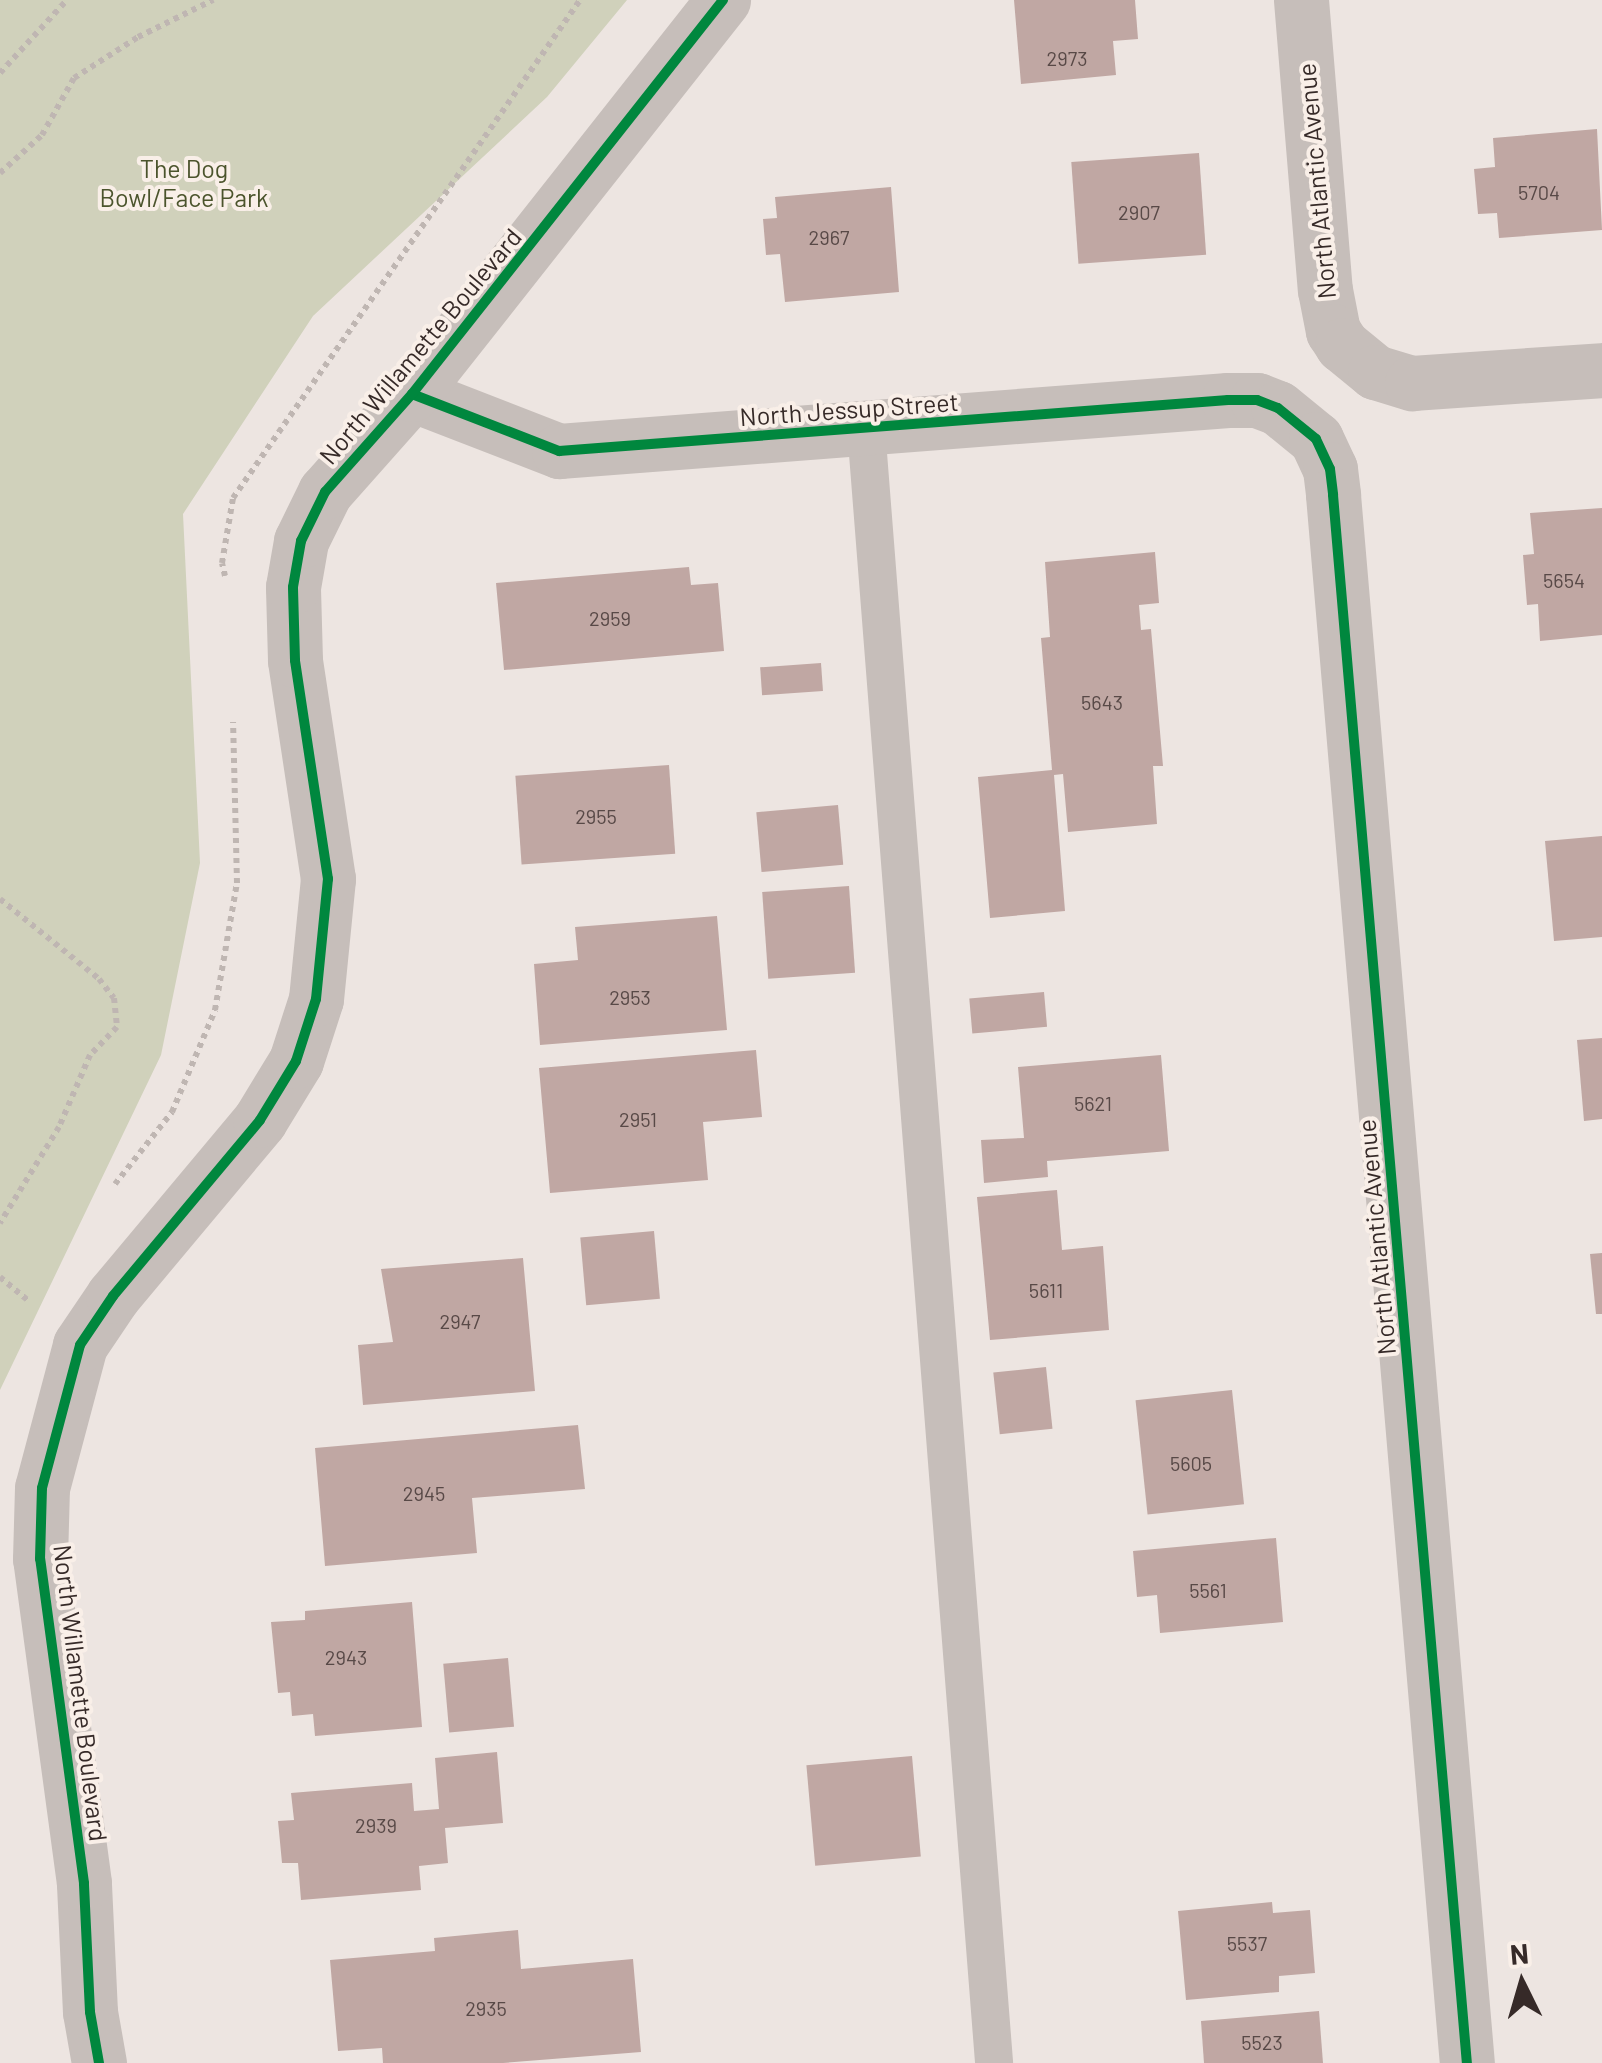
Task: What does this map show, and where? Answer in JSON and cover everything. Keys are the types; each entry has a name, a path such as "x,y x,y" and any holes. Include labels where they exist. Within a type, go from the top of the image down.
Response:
{"street":[{"name":"North Willamette Boulevard","path":"99,2063 90,2012 84,1882 40,1560 42,1488 80,1345 113,1296 260,1120 296,1061 316,999 328,879 295,660 294,587 300,541 325,492 412,394 724,0"},
{"name":"North Atlantic Avenue","path":"1301,0 1328,312 1333,331 1351,355 1375,372 1412,382 1602,370"},
{"name":"North Jessup Street","path":"412,394 558,451 1228,400 1257,400 1296,418"},
{"name":"North Atlantic Avenue","path":"1296,418 1323,452 1333,495 1467,2063"}],"lane":[{"path":"866,428 994,2063"}],"path":[{"path":"0,73 67,0"},
{"path":"0,174 42,135 74,78 138,37 213,0"},
{"path":"0,899 99,979 114,998 117,1027 90,1056 59,1127 0,1223"}],"green space":[{"name":"The Dog Bowl/Face Park","path":"0,0 627,0 547,97 313,316 183,514 200,863 161,1055 0,1390"}],"building":[{"path":"1014,0 1135,0 1138,39 1113,41 1116,75 1021,84"},
{"path":"1597,129 1602,230 1499,238 1497,213 1478,214 1474,169 1495,167 1493,138"},
{"path":"1199,153 1206,255 1078,264 1071,162"},
{"path":"891,187 899,292 785,302 780,254 766,255 763,219 777,218 775,197"},
{"path":"1602,508 1602,635 1540,641 1538,604 1527,605 1523,555 1534,554 1530,513"},
{"path":"1155,552 1159,603 1139,605 1141,630 1151,629 1163,766 1153,766 1157,824 1068,832 1063,774 1054,775 1065,911 990,918 978,777 1052,770 1041,638 1050,637 1045,562"},
{"path":"689,567 691,585 718,583 724,651 504,670 496,583"},
{"path":"821,663 823,691 762,695 760,667"},
{"path":"669,765 675,854 522,865 515,776"},
{"path":"838,805 843,865 762,872 756,812"},
{"path":"1602,836 1602,937 1554,941 1545,841"},
{"path":"849,886 855,973 768,979 762,892"},
{"path":"717,916 727,1030 540,1045 534,964 578,960 575,927"},
{"path":"1044,992 1047,1027 972,1033 969,999"},
{"path":"1602,1038 1602,1119 1584,1121 1577,1040"},
{"path":"756,1050 762,1117 703,1122 708,1180 550,1193 539,1068"},
{"path":"1161,1055 1169,1151 1047,1161 1048,1177 984,1183 981,1140 1024,1138 1018,1067"},
{"path":"1057,1190 1062,1250 1103,1246 1109,1330 990,1340 977,1197"},
{"path":"654,1231 660,1299 586,1305 580,1237"},
{"path":"1602,1253 1602,1314 1596,1314 1590,1254"},
{"path":"523,1258 535,1391 363,1405 358,1345 393,1342 381,1269"},
{"path":"1046,1367 1052,1429 1000,1434 993,1373"},
{"path":"1232,1390 1244,1504 1148,1515 1136,1400"},
{"path":"578,1425 585,1489 472,1498 477,1553 325,1566 315,1448"},
{"path":"1276,1538 1283,1622 1160,1633 1157,1595 1137,1597 1133,1551"},
{"path":"412,1602 422,1727 315,1736 313,1714 292,1716 290,1692 278,1693 271,1622 305,1620 305,1611"},
{"path":"508,1658 514,1727 449,1732 443,1664"},
{"path":"497,1752 503,1823 445,1828 448,1863 419,1866 421,1890 301,1900 298,1863 282,1863 278,1821 294,1820 291,1793 412,1783 414,1811 439,1809 435,1758"},
{"path":"912,1756 921,1857 815,1866 806,1765"},
{"path":"1272,1902 1273,1913 1310,1910 1315,1973 1279,1976 1279,1992 1186,2000 1178,1911"},
{"path":"518,1930 521,1969 633,1959 641,2052 503,2063 383,2063 382,2048 338,2051 330,1960 435,1951 434,1938"},
{"path":"1319,2011 1323,2063 1204,2063 1201,2021"}],"cycle path":[{"path":"99,2063 90,2012 84,1883 40,1559 42,1488 80,1345 113,1296 260,1120 296,1061 316,999 328,879 295,660 293,587 301,541 325,492 412,394 723,0"},
{"path":"412,394 559,451 1228,400 1257,400 1278,408 1316,439 1330,469 1333,495 1467,2063"}]}
